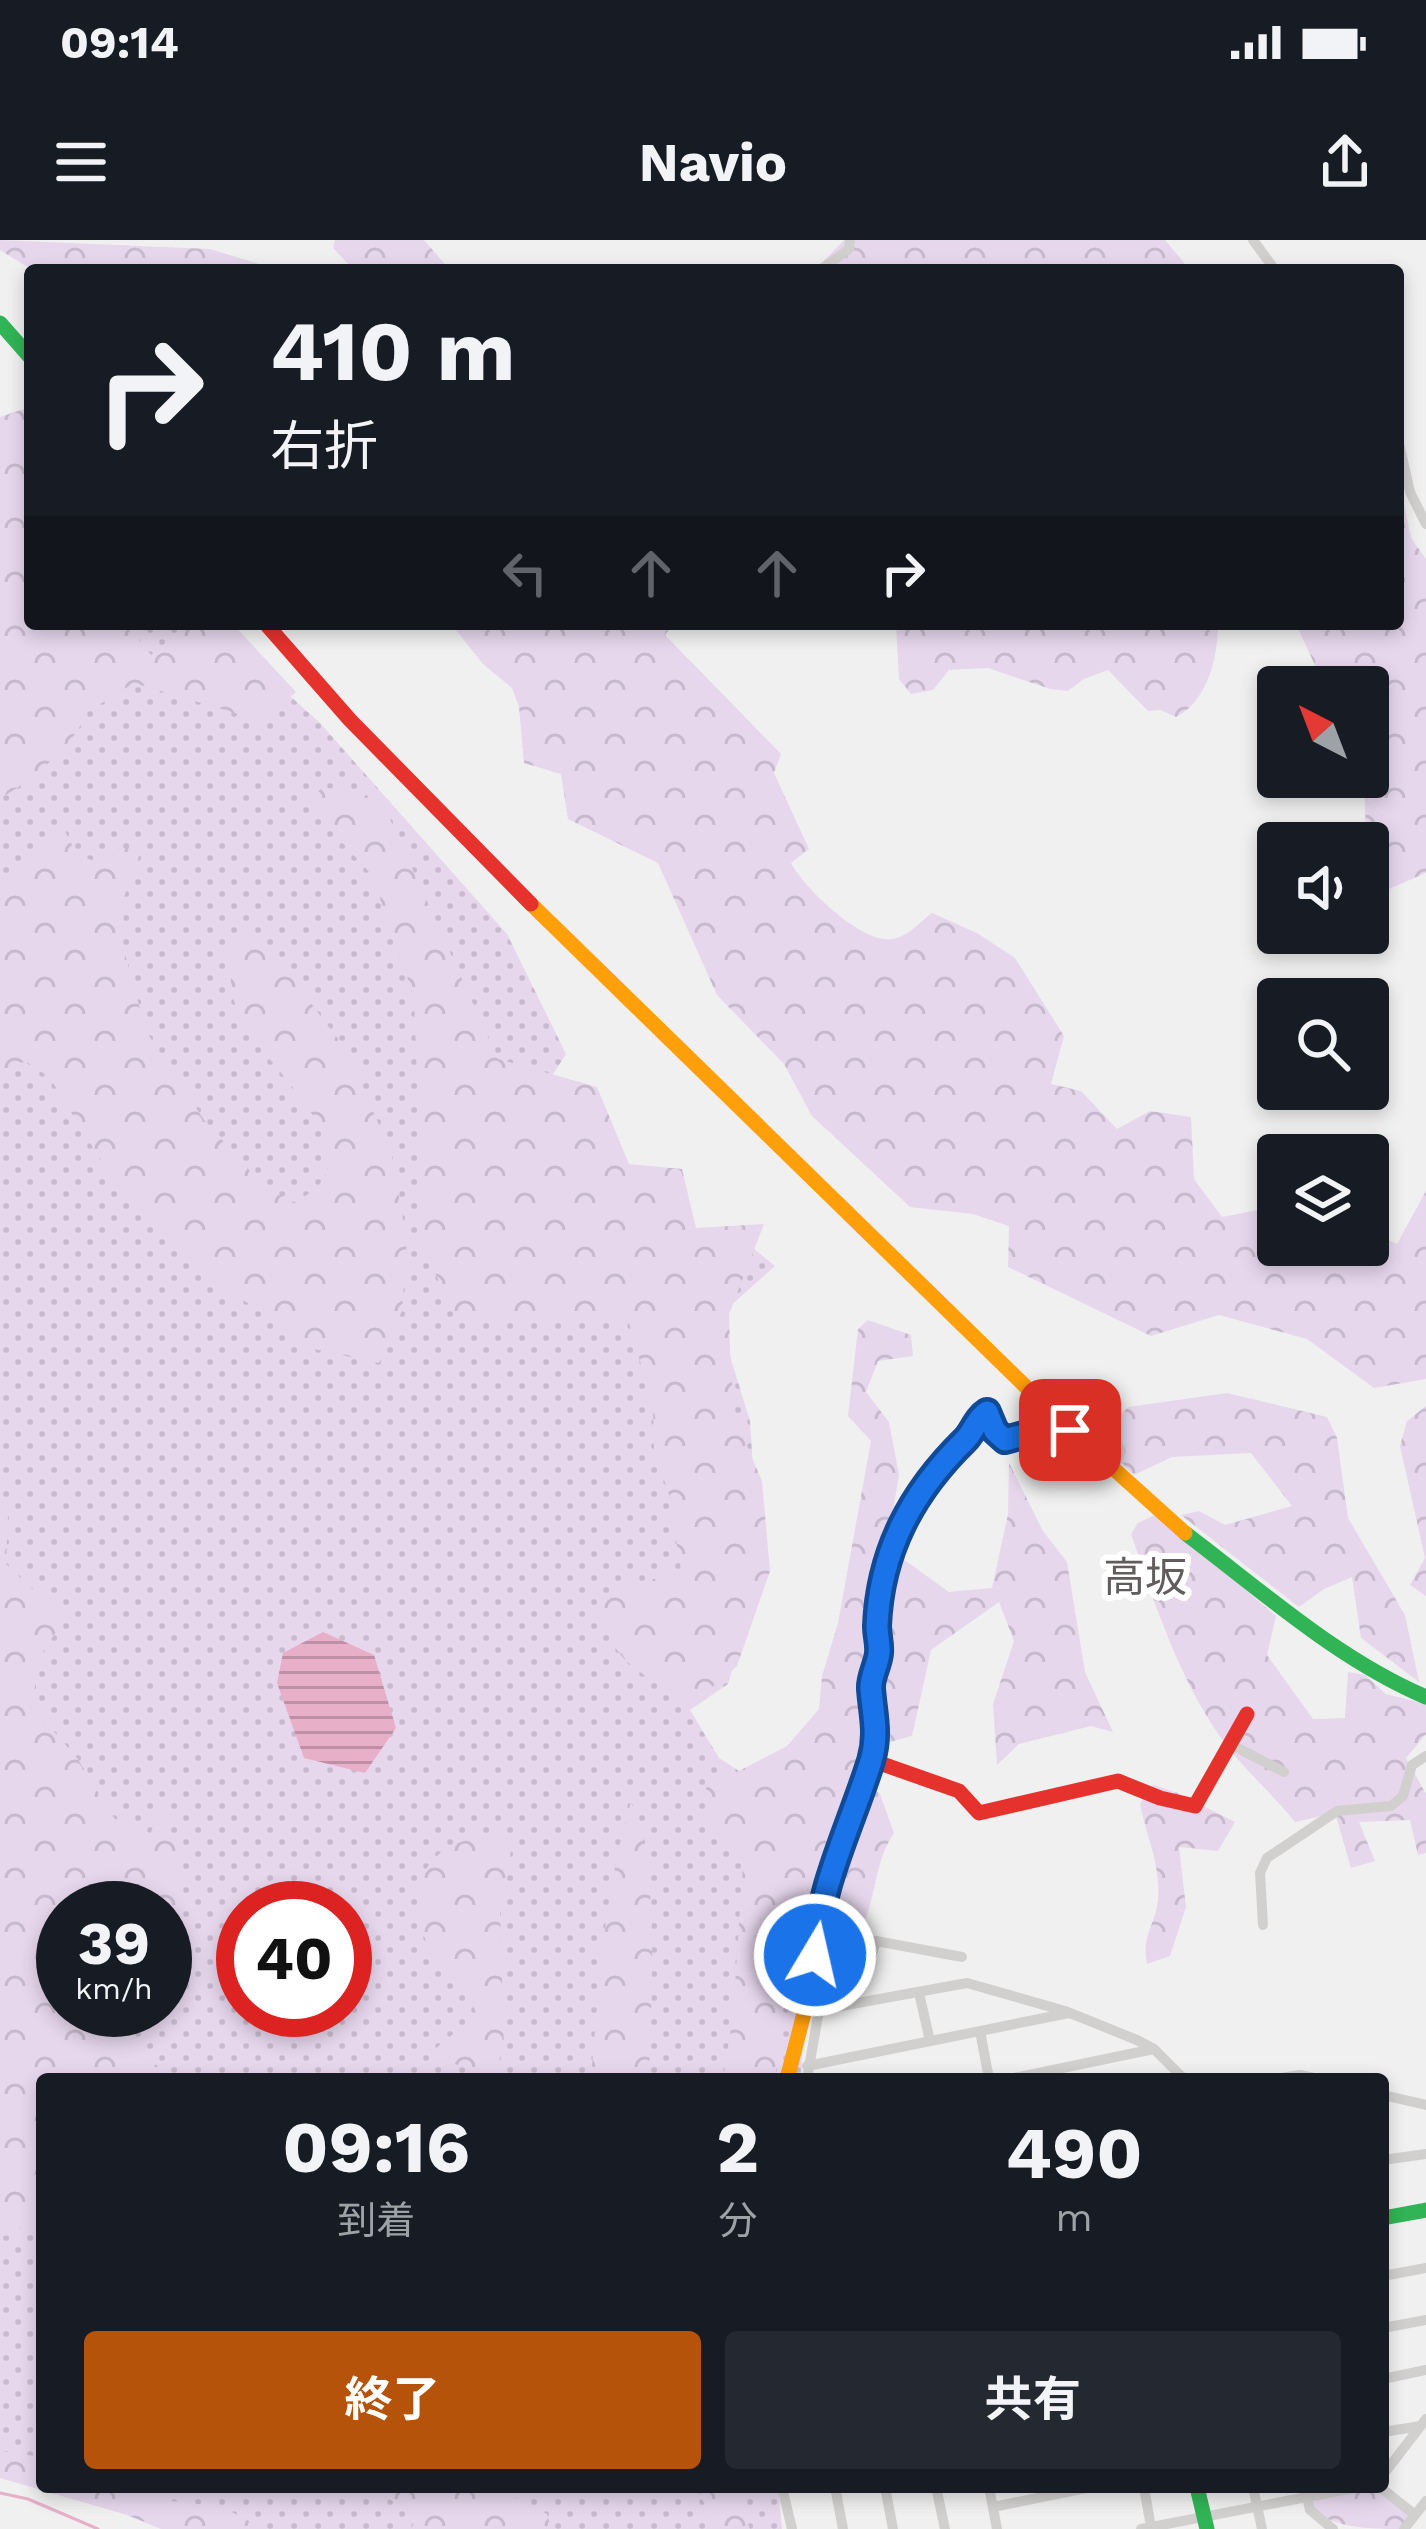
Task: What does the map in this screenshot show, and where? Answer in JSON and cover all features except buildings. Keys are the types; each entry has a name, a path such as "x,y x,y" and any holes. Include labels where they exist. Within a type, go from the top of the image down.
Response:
{"street":[{"path":"829,264 850,249 850,240"},
{"path":"0,323 24,350"},
{"path":"1404,466 1410,492 1426,524"},
{"path":"271,630 350,720 489,864 1067,1427 1179,1528 1332,1644 1393,1683 1426,1697"},
{"path":"789,2073 809,1994 818,1917 871,1760 877,1730 870,1686 880,1652 877,1628 886,1555 908,1511 987,1412 1005,1440 1067,1427 1098,1405 1121,1451 1114,1469"},
{"path":"871,1760 959,1791 979,1814 1118,1781 1195,1806 1247,1714"},
{"path":"1232,1745 1284,1772"},
{"path":"1263,1924 1260,1873 1267,1858 1336,1811 1391,1806 1402,1796 1412,1765 1426,1756"},
{"path":"815,1952 870,1960 876,1941 962,1957"},
{"path":"1070,2012 807,2072 819,2010 967,1983 1070,2012 1154,2049 1178,2073"},
{"path":"919,1993 930,2041"},
{"path":"980,2031 988,2073"},
{"path":"1063,2073 1154,2049"},
{"path":"1389,2096 1426,2105"},
{"path":"1389,2159 1426,2153"},
{"path":"1389,2217 1426,2210"},
{"path":"1389,2275 1426,2268"},
{"path":"1389,2326 1426,2320"},
{"path":"1389,2378 1426,2370"},
{"path":"1389,2430 1423,2422"},
{"path":"1389,2467 1423,2422"},
{"path":"783,2493 792,2529"},
{"path":"836,2493 844,2529"},
{"path":"886,2493 893,2529"},
{"path":"937,2493 945,2529"},
{"path":"990,2493 997,2529"},
{"path":"993,2507 1037,2493"},
{"path":"1144,2493 1146,2528 1205,2523 1327,2493"},
{"path":"1199,2493 1205,2523"},
{"path":"1254,2493 1262,2529"},
{"path":"1388,2493 1415,2515"},
{"path":"1306,2497 1310,2510 1334,2529"},
{"path":"1404,2529 1426,2501"}],"green space":[{"path":"0,240 210,249 259,264 24,265 0,250"},
{"path":"335,240 424,240 445,264 348,264 333,248"},
{"path":"844,240 1165,240 1185,264 821,264"},
{"path":"24,409 24,630 132,630 151,655 181,630 239,630 296,692 262,721 134,683 86,713 73,737 50,762 0,798 0,417"},
{"path":"0,461 24,487 24,630 224,630 236,647 320,723 507,934 566,1054 542,1092 658,1236 726,1226 775,1266 718,1317 750,1421 760,1575 728,1684 690,1710 719,1758 832,1831 805,1987 801,2073 36,2073 36,2471 0,2462"},
{"path":"1404,505 1411,538 1426,559 1426,873 1389,889 1389,822 1365,822 1365,798 1389,798 1389,666 1315,666 1299,630 1404,630"},
{"path":"456,630 669,630 665,635 781,754 774,773 809,849 791,863 808,886 866,933 893,939 932,913 977,933 1015,958 1064,1036 1051,1084 1081,1091 1117,1129 1150,1111 1191,1117 1194,1179 1222,1217 1257,1210 1257,1266 1389,1266 1389,1240 1397,1244 1426,1191 1426,1379 1374,1388 1307,1339 1219,1315 1151,1336 1008,1267 1009,1226 973,1214 910,1207 812,1116 784,1064 717,995 658,863 568,819 561,774 524,763 519,707 512,688 483,664"},
{"path":"896,630 1218,630 1203,689 1176,717 1148,711 1108,670 1068,691 988,668 949,670 933,690 911,694 899,679"},
{"path":"323,787 381,799 498,1059 597,1087 629,1164 682,1169 696,1228 764,1224 729,1314 734,1416 762,1481 770,1571 737,1666 693,1703 630,1664 610,1638 596,1598 681,1570 669,1495 654,1448 653,1406 629,1323 456,1318 423,1247 414,997 372,875 306,803"},
{"path":"64,828 77,851 100,863 128,847 141,851 124,897 123,947 146,1031 204,1120 267,1190 294,1202 320,1184 329,1162 324,1137 310,1112 239,1015 231,979 233,942 242,937 259,943 348,1052 392,1156 407,1243 402,1311 379,1363 314,1349 223,1286 110,1175 50,1078 27,1062 14,1063 0,1074 0,882"},
{"path":"868,1320 911,1335 913,1356 878,1361 866,1392 889,1422 899,1475 890,1527 903,1559 949,1592 992,1588 1008,1514 1009,1463 1043,1531 1067,1562 1085,1672 1113,1732 1091,1726 1019,1744 997,1765 993,1704 1014,1641 999,1602 931,1650 912,1736 864,1749 858,1777 880,1794 894,1833 880,1863 866,1918 809,1935 779,1971 776,2073 724,2073 733,2015 743,1865 704,1823 706,1788 787,1746 819,1709 871,1441 848,1416 858,1329"},
{"path":"1227,1393 1327,1417 1337,1438 1348,1518 1405,1615 1419,1682 1361,1638 1352,1577 1299,1607 1181,1515 1199,1511 1225,1525 1292,1506 1251,1453 1172,1457 1134,1475 1099,1440 1128,1407"},
{"path":"1426,1406 1426,1596 1410,1585 1425,1558 1400,1446 1407,1421"},
{"path":"1157,1514 1276,1616 1267,1655 1313,1719 1345,1718 1348,1672 1365,1675 1386,1694 1426,1704 1426,1734 1406,1758 1426,1794 1426,1853 1418,1855 1410,1820 1359,1822 1375,1861 1351,1868 1335,1813 1295,1822 1229,1749 1180,1665 1131,1534 1138,1523"},
{"path":"0,1515 8,1515 6,1564 64,1619 35,1665 37,1712 77,1758 114,1818 148,1839 163,1805 182,1870 181,1881 36,1881 36,2037 121,2037 166,2073 36,2073 36,2213 13,2234 0,2237"},
{"path":"1153,1785 1235,1822 1218,1851 1179,1847 1186,1907 1170,1956 1147,1964 1146,1945 1158,1887 1140,1804"},
{"path":"631,1802 641,1830 651,1899 649,2073 594,2073 592,2065 615,1867"},
{"path":"492,1833 512,1846 500,1908 504,2048 494,2073 479,2073 429,2054 476,2015 426,1940 417,1908 422,1878 430,1864 460,1842"},
{"path":"0,2451 36,2456 36,2488 0,2478"},
{"path":"51,2493 136,2493 222,2507 264,2529 161,2529"},
{"path":"116,2493 779,2493 782,2529 215,2529"},
{"path":"379,2493 504,2493 547,2514 551,2529 411,2529 417,2516"},
{"path":"698,2493 735,2493 750,2529 719,2529"},
{"path":"1388,2493 1415,2515 1404,2529 1346,2525 1322,2516 1307,2497"}],"shaded area":[{"path":"323,1632 374,1655 396,1728 365,1773 304,1758 277,1683 283,1653"}],"waterway":[{"path":"0,2493 28,2499 98,2529"}],"traffic: fast":[{"path":"0,323 24,350"},
{"path":"1185,1533 1331,1644 1426,1697"},
{"path":"1389,2217 1426,2210"},
{"path":"1198,2493 1207,2529"}],"traffic: slow":[{"path":"531,904 1064,1424 1185,1533"},
{"path":"789,2073 809,1994 818,1917 877,1731 870,1686 880,1651 877,1628 886,1555 908,1511 987,1411 995,1431 1005,1440 1064,1424"}],"traffic: jam":[{"path":"271,630 350,720 531,904"},
{"path":"871,1760 959,1791 979,1813 1118,1781 1195,1806 1247,1714"}],"district":[{"name":"高坂","path":"1145,1577"}],"route":[{"path":"815,1955 818,1917 877,1730 870,1686 880,1652 877,1628 886,1555 908,1511 980,1416 987,1412 1005,1440 1064,1424 1070,1430"}]}
